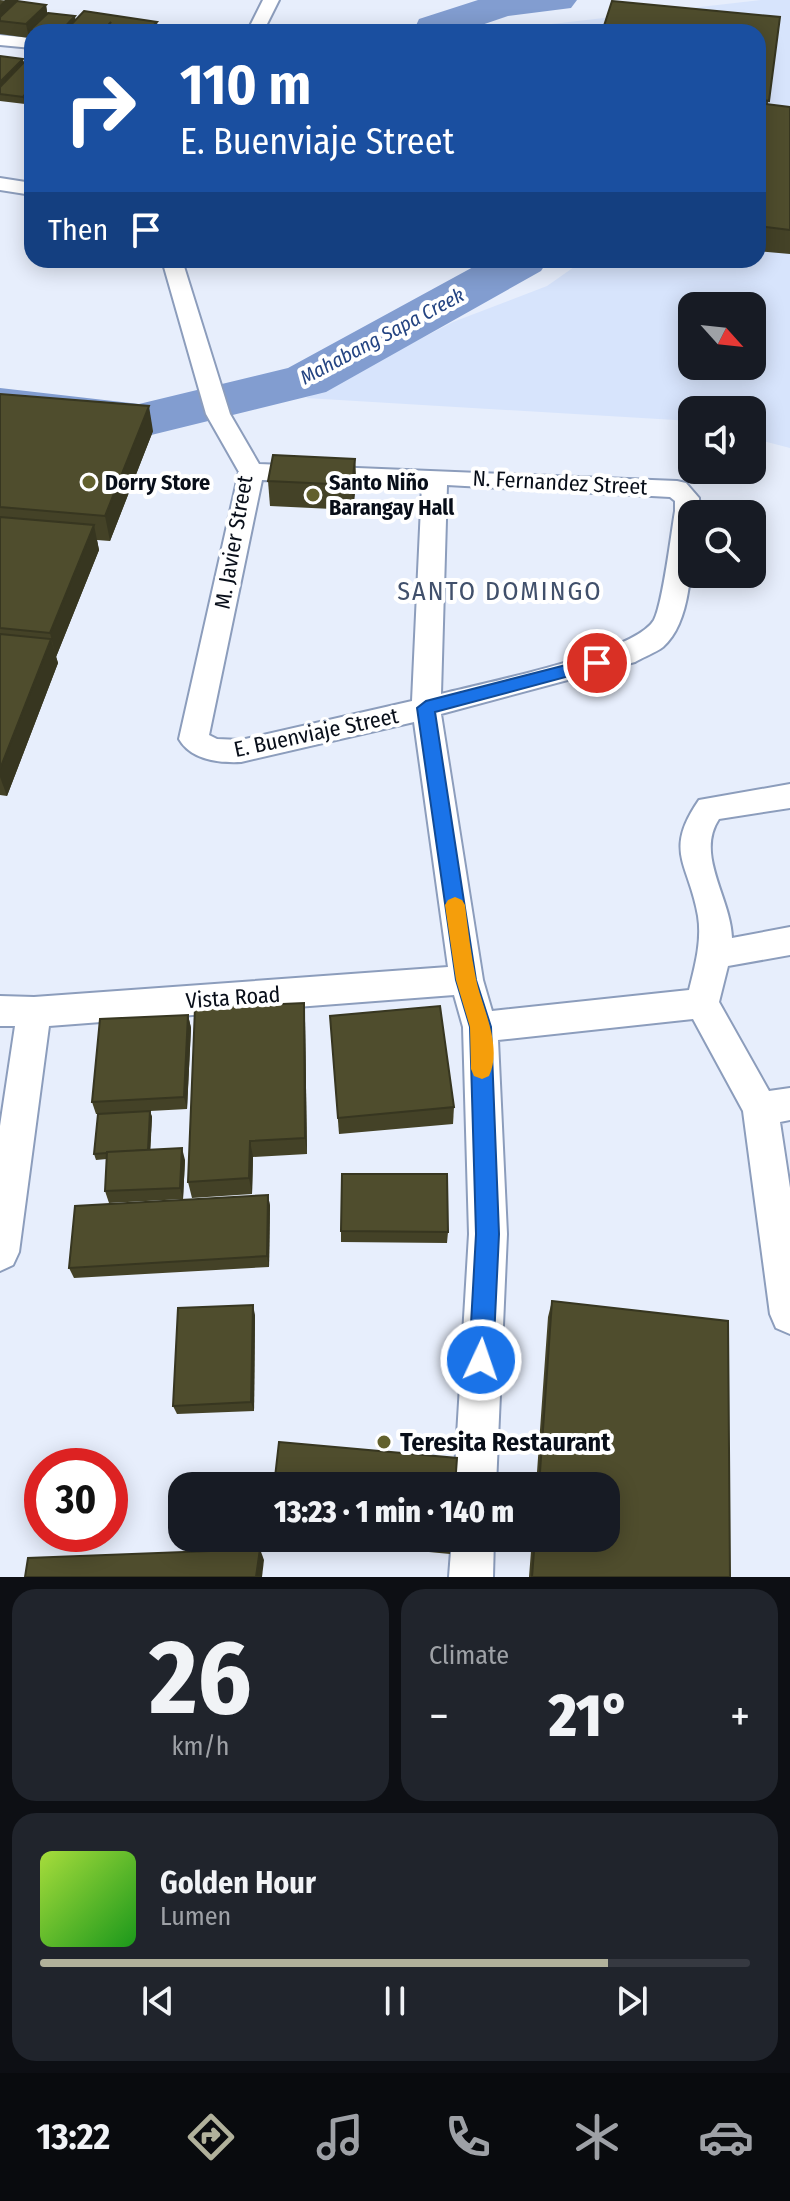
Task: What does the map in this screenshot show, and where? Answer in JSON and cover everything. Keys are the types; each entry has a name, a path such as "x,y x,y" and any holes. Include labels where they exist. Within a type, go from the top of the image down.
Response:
{"street":[{"path":"259,24 271,0"},
{"path":"0,40 24,42"},
{"path":"0,184 24,188"},
{"name":"M. Javier Street","path":"174,268 218,414 251,472 194,739"},
{"name":"N. Fernandez Street","path":"251,472 677,489"},
{"path":"435,477 426,708 466,980 480,1027 488,1234 476,1472"},
{"name":"E. Buenviaje Street","path":"194,739 218,752 241,751 426,708 625,655 653,640 668,621 688,511 687,498 677,489"},
{"path":"790,796 710,808 698,822 693,849 714,918 714,955 702,1003 775,1106 790,1314"},
{"path":"714,955 790,941"},
{"name":"Vista Road","path":"17,1011 466,980"},
{"path":"480,1027 702,1003"},
{"path":"0,1252 17,1011"},
{"path":"471,1577 472,1552"}],"shaded area":[{"path":"761,0 790,0 790,448 766,442 766,396 678,396 678,420 306,398 453,322 547,286 573,268 766,268 766,24 552,24"}],"building":[{"path":"17,1 46,5 26,24 0,21 0,17"},
{"path":"612,1 780,17 769,101 766,100 766,24 605,24"},
{"path":"84,11 157,22 155,24 72,24"},
{"path":"48,13 75,16 68,24 36,24"},
{"path":"0,56 23,59 0,82"},
{"path":"24,62 23,97 0,94 0,87"},
{"path":"766,104 790,107 790,230 766,227"},
{"path":"0,394 149,406 105,516 0,507"},
{"path":"273,455 355,459 352,485 268,481"},
{"path":"0,517 94,525 50,633 0,628"},
{"path":"0,634 51,639 0,769"},
{"path":"304,1003 305,1138 250,1141 249,1178 188,1182 195,1008"},
{"path":"440,1006 454,1107 338,1118 330,1016"},
{"path":"188,1015 184,1097 92,1102 100,1019"},
{"path":"150,1111 148,1150 94,1154 98,1114"},
{"path":"182,1148 180,1188 105,1191 107,1152"},
{"path":"342,1174 447,1174 448,1232 341,1231"},
{"path":"268,1195 267,1256 69,1268 75,1206"},
{"path":"552,1301 728,1321 730,1577 532,1577 534,1552 620,1552 620,1472 540,1472"},
{"path":"253,1305 251,1402 173,1406 178,1308"},
{"path":"279,1442 457,1458 456,1472 276,1472"},
{"path":"260,1552 256,1577 25,1577 28,1558"}],"waterway":[{"name":"Mahabang Sapa Creek","path":"445,24 503,5 557,0"},
{"name":"Mahabang Sapa Creek","path":"0,405 139,421 307,380 509,268"}],"slow traffic":[{"path":"455,905 466,980 480,1027 482,1069"}],"place":[{"name":"Dorry Store","path":"89,482"},
{"name":"Santo Niño Barangay Hall","path":"313,495"},
{"name":"Teresita Restaurant","path":"384,1442"}],"district":[{"name":"SANTO DOMINGO","path":"500,591"}],"route":[{"path":"481,1360 488,1234 480,1027 466,980 426,708 597,663"}]}
